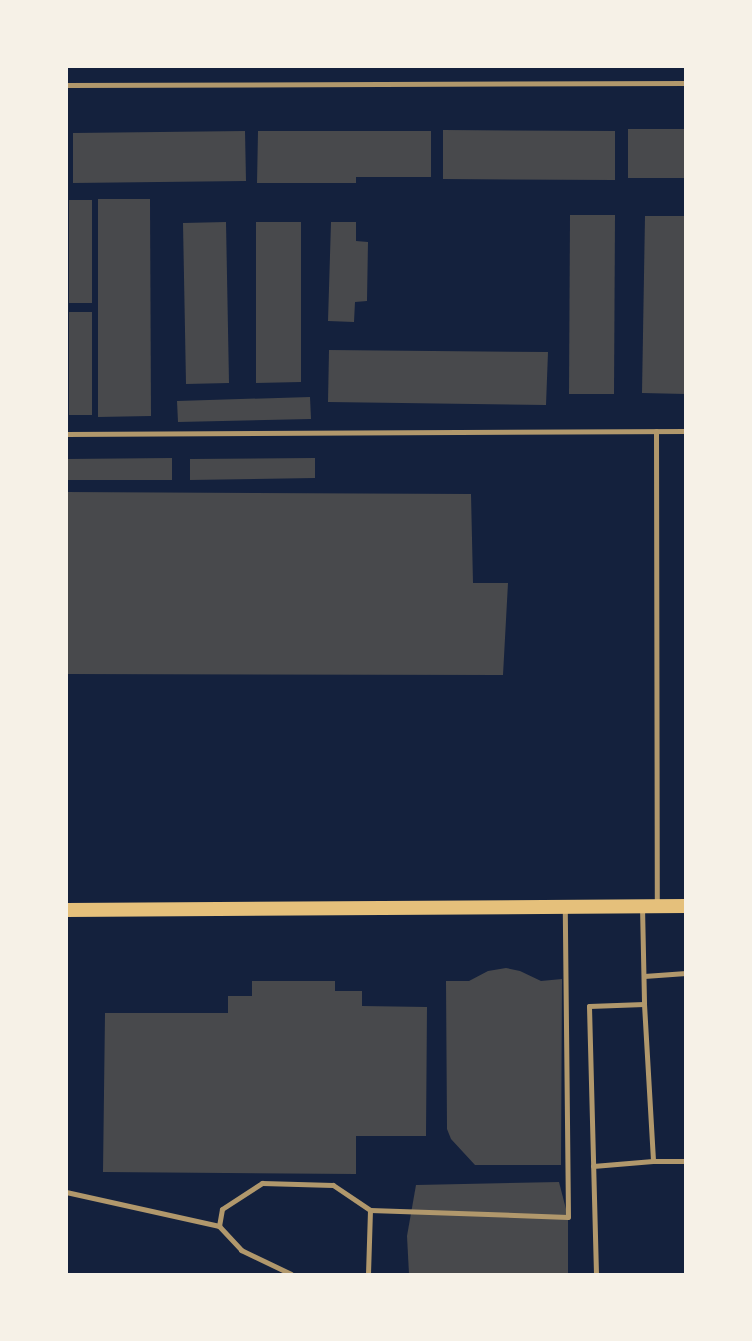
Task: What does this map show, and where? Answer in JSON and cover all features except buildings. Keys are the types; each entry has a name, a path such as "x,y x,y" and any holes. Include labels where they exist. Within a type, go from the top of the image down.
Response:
{"main road":[{"path":"66,910 685,906"}],"lane":[{"path":"66,85 685,83"},
{"path":"66,434 685,430"},
{"path":"653,1161 643,976 650,906 656,431"},
{"path":"219,1226 222,1209 262,1182 333,1185 370,1210 568,1217 565,907"},
{"path":"643,976 685,973"},
{"path":"596,1275 589,1006 644,1004"},
{"path":"593,1166 685,1161"},
{"path":"66,1192 219,1226 241,1250 291,1275"},
{"path":"368,1275 370,1210"}]}
